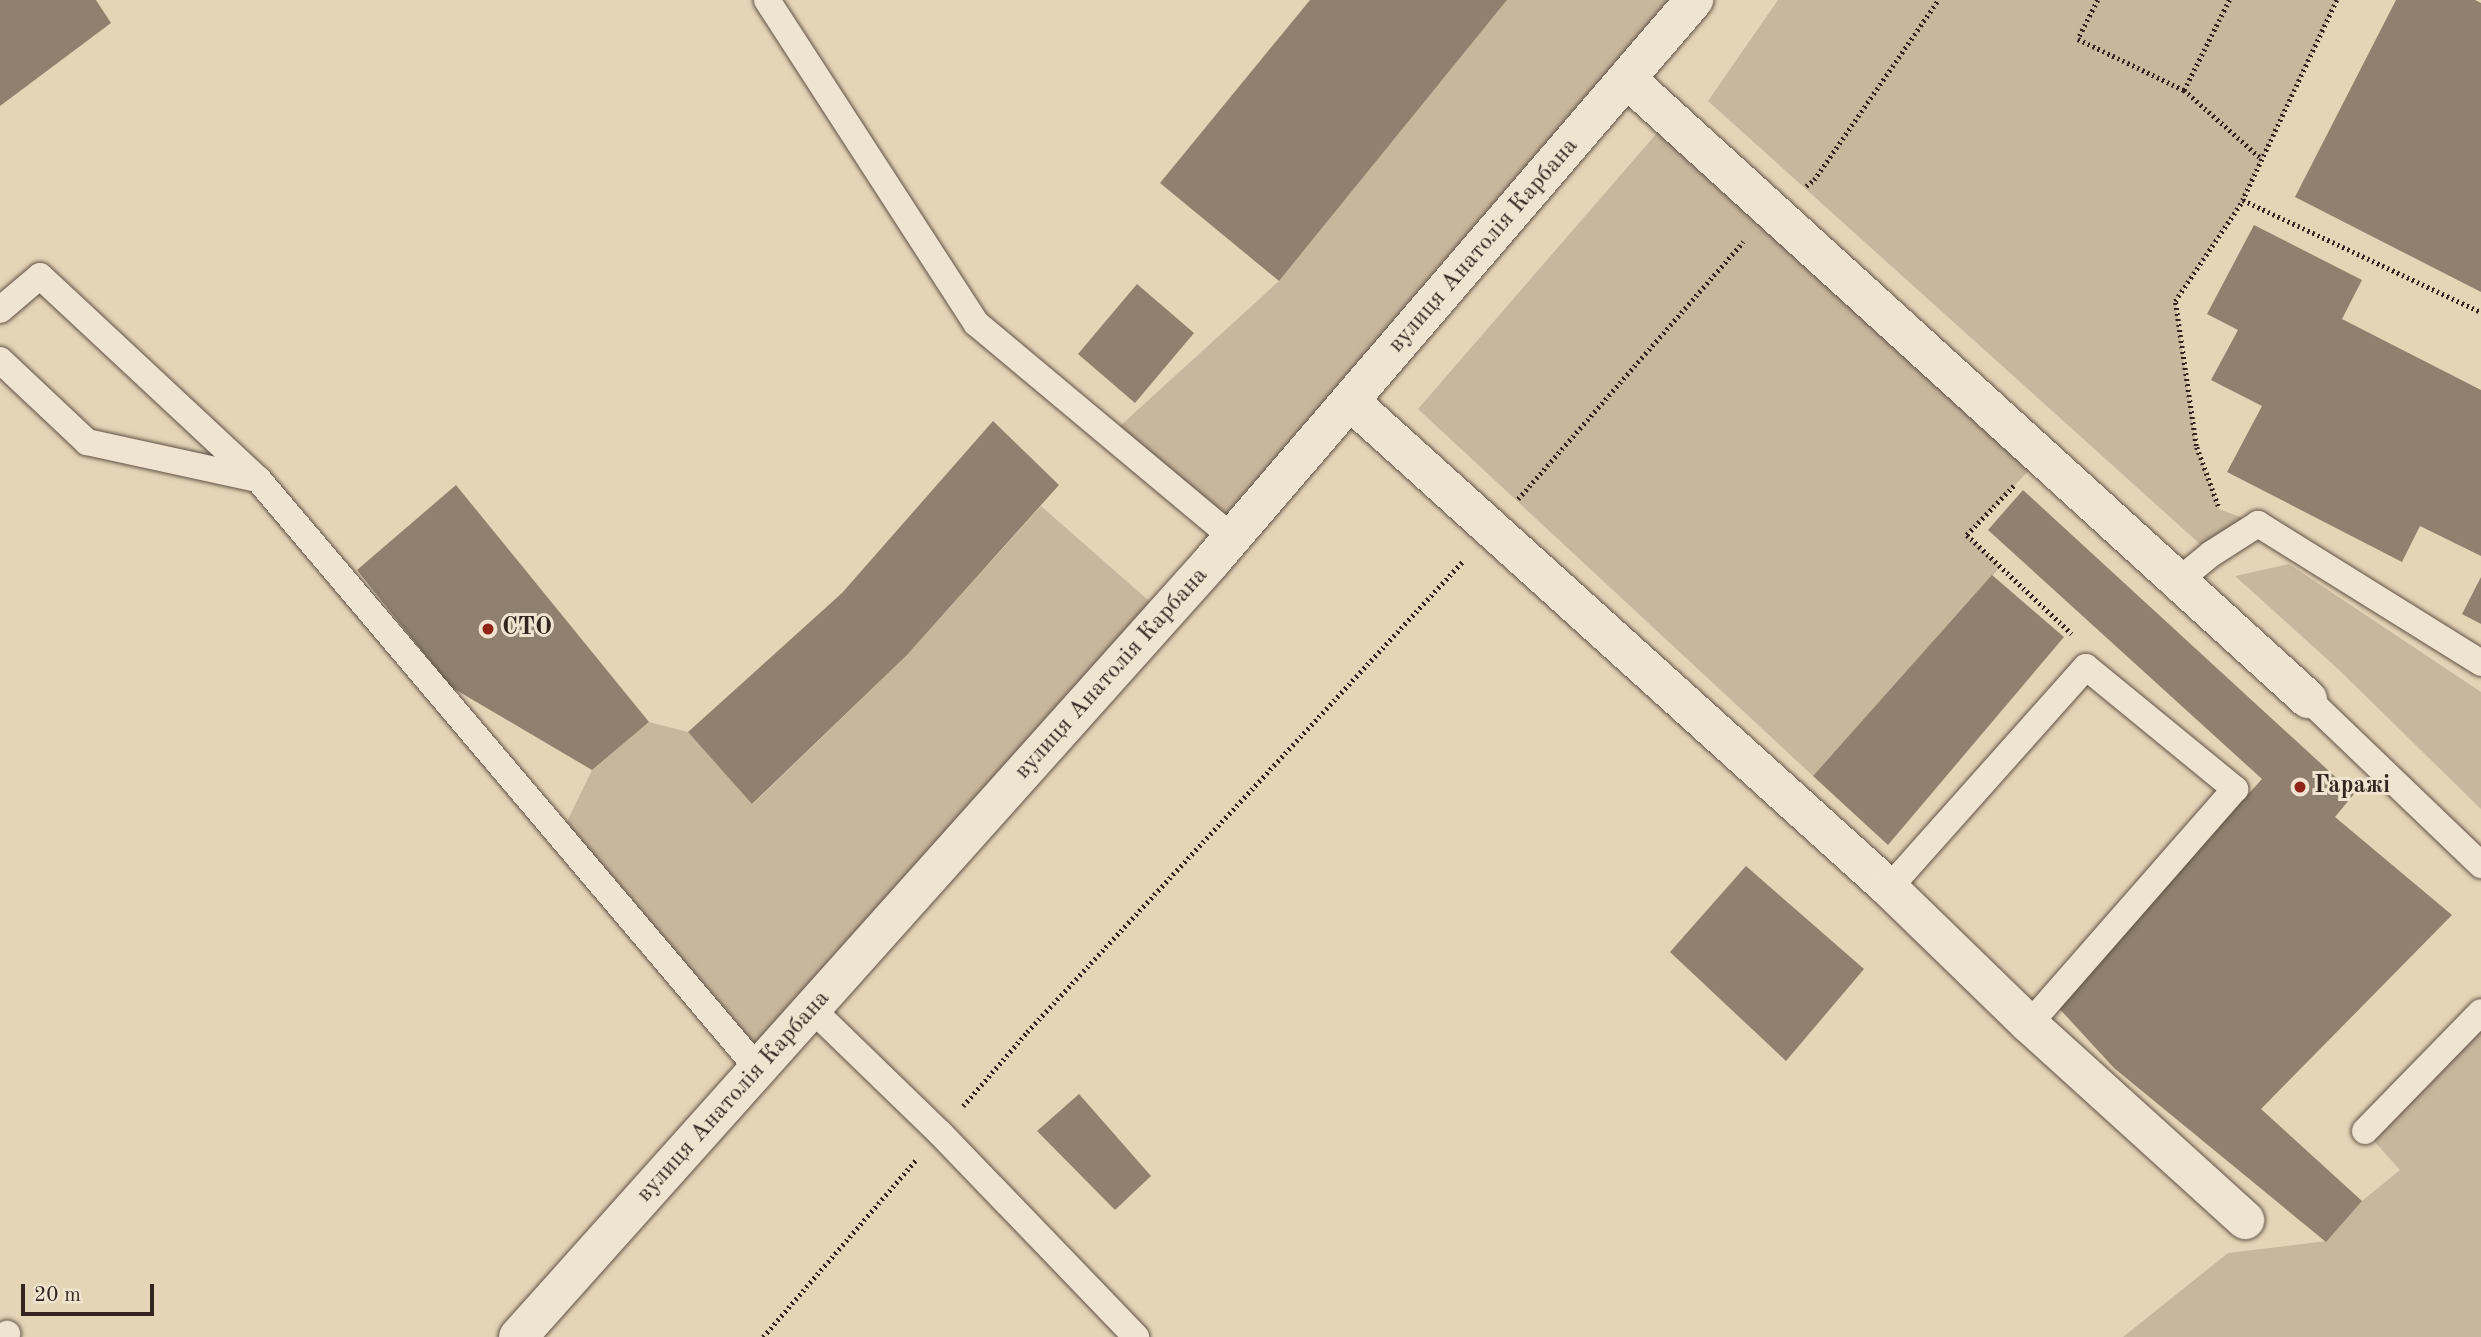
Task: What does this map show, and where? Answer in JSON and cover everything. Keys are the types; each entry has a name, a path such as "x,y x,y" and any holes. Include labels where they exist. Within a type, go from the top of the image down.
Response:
{"street":[{"name":"вулиця Анатолія Карбана","path":"518,1337 1233,538 1694,0"},
{"path":"1627,79 2308,699"},
{"path":"1350,401 1889,888 2029,1024 2245,1220"}],"lane":[{"path":"766,0 976,323 1233,538"},
{"path":"0,310 40,276 258,479 759,1070"},
{"path":"0,360 87,442 258,479"},
{"path":"2179,581 2211,554 2258,524 2481,663"},
{"path":"1889,888 2086,667 2235,789 2029,1024"},
{"path":"2308,699 2481,865"},
{"path":"813,1010 940,1133 1136,1337"},
{"path":"2365,1131 2481,1012"}],"path":[{"path":"763,1337 1027,1032 1492,530 1772,210 1814,180 1938,0"},
{"path":"2098,0 2078,39 2184,90 2262,159"},
{"path":"2184,90 2229,0"},
{"path":"2258,524 2219,509 2205,472 2196,446 2175,301 2243,200 2337,0"},
{"path":"2243,200 2481,312"},
{"path":"2042,457 1967,536 2091,652 2086,667"}],"shaded area":[{"path":"1507,0 1694,0 1233,538 1109,436 1279,281"},
{"path":"1778,0 2337,0 2243,200 2175,301 2196,446 2219,509 2258,524 2211,554 1708,101"},
{"path":"1670,118 2042,457 1967,535 2000,567 1813,776 1418,409"},
{"path":"1041,506 1165,615 759,1070 560,836 592,770 649,722 688,732 753,804 906,656"},
{"path":"2289,564 2481,692 2481,809 2338,669 2235,576"},
{"path":"2481,1012 2481,1337 2123,1337 2228,1253 2326,1241 2362,1201 2400,1170 2365,1131"}],"building":[{"path":"0,0 96,0 111,23 0,106"},
{"path":"1310,0 1507,0 1279,281 1160,183"},
{"path":"2396,0 2475,0 2481,3 2481,292 2295,197"},
{"path":"2254,225 2362,280 2342,319 2481,390 2481,556 2420,526 2402,562 2227,472 2262,406 2211,380 2238,330 2207,314"},
{"path":"1137,284 1194,333 1135,403 1078,354"},
{"path":"993,421 1059,485 906,656 752,804 688,732 842,593"},
{"name":"СТО","path":"456,485 649,722 592,770 451,687 357,570"},
{"path":"2023,490 2354,794 2335,817 2452,915 2261,1109 2362,1201 2326,1242 2114,1068 2056,1005 2262,779 1988,530"},
{"path":"1992,575 2064,637 1888,845 1813,776"},
{"path":"2481,577 2481,624 2462,614"},
{"path":"1746,866 1864,969 1786,1061 1670,952"},
{"path":"1079,1094 1151,1176 1115,1210 1037,1131"}],"place":[{"name":"СТО","path":"488,629"},
{"name":"Гаражі","path":"2300,787"}]}
